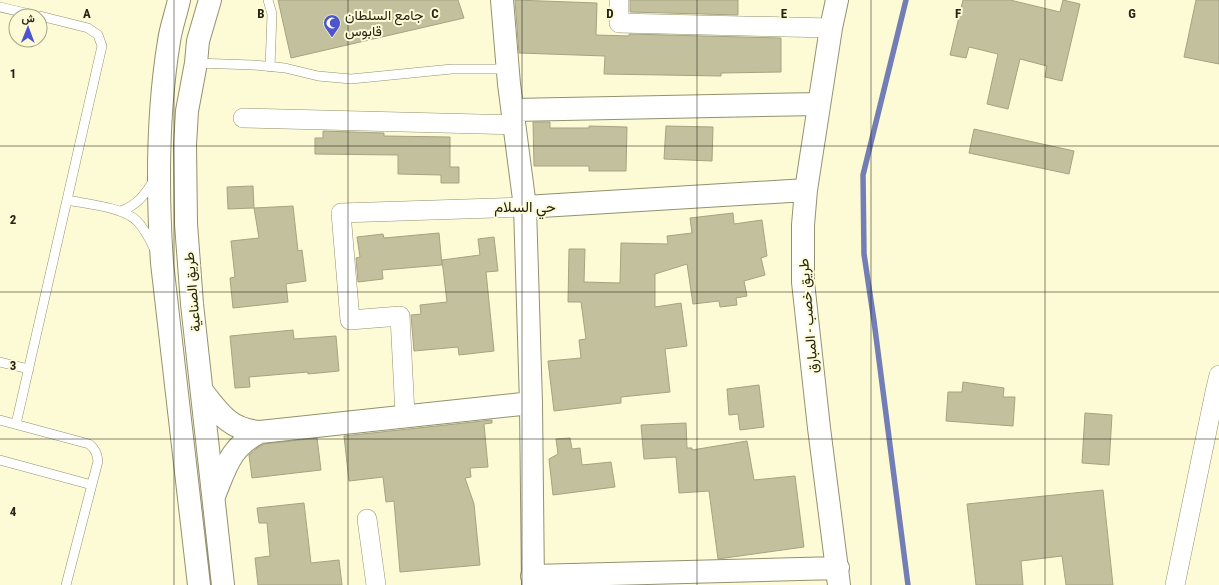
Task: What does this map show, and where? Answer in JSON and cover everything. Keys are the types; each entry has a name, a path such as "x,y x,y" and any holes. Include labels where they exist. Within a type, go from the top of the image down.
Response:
{"main road":[{"name":"طريق الصناعية","path":"179,0 169,40 163,84 158,174 159,218 162,263 199,585"},
{"name":"طريق الصناعية","path":"210,0 198,41 196,63 187,111 185,144 186,224 192,304 223,585"},
{"path":"502,0 508,69 526,208 531,403 533,581 838,577"},
{"name":"طريق خصب - المبارق","path":"837,0 831,28 806,190 803,225 803,282 819,428 838,577"},
{"path":"514,118 819,104"},
{"path":"526,208 806,190"},
{"path":"202,391 228,422 249,431 260,432 405,415 531,403"},
{"path":"214,496 228,461 234,452 242,443 260,432"}],"street":[{"path":"619,0 619,23 831,28"},
{"path":"243,118 514,118"},
{"path":"405,415 400,316 350,320 341,213 526,208"},
{"path":"1175,585 1218,386"},
{"path":"367,519 376,585"}],"lane":[{"path":"268,0 272,14 270,67"},
{"path":"16,424 102,46 98,35 88,28 48,18"},
{"path":"196,63 230,63 285,68 318,76 351,79 452,69 508,69"},
{"path":"121,211 137,202 144,196 158,174"},
{"path":"67,200 121,211 130,215 143,228 162,263"},
{"path":"0,362 29,369"},
{"path":"0,420 89,444 98,454 98,461 66,585"},
{"path":"0,460 92,485"}],"building":[{"name":"جامع السلطان قابوس","path":"278,0 458,0 464,18 291,58"},
{"path":"515,0 597,3 596,35 629,36 629,34 781,38 781,72 721,73 721,76 604,74 605,56 519,53"},
{"path":"630,0 738,0 738,15 630,12"},
{"path":"963,0 1010,0 1060,12 1063,0 1080,4 1062,81 1045,77 1047,66 1020,59 1008,109 987,104 998,54 969,47 966,58 950,55"},
{"path":"1196,0 1219,0 1219,64 1184,57"},
{"path":"533,122 550,122 550,128 589,128 589,126 627,127 626,171 589,171 589,166 534,166"},
{"path":"666,126 713,127 712,161 664,159"},
{"path":"974,129 1074,151 1069,174 969,153"},
{"path":"323,131 384,133 384,136 450,137 450,167 459,167 459,183 441,183 441,175 398,174 398,155 315,154 315,138 323,138"},
{"path":"253,186 254,208 228,209 227,187"},
{"path":"293,206 298,251 302,250 306,281 286,284 288,302 233,308 230,278 235,277 231,241 259,238 254,208"},
{"path":"733,213 734,224 762,220 767,256 761,258 765,275 744,281 747,296 736,298 737,305 720,307 719,301 693,304 687,264 655,274 655,307 681,303 687,346 665,349 670,392 621,397 621,403 554,411 548,361 581,358 579,340 586,339 581,302 568,302 569,249 585,249 584,282 620,283 621,243 668,244 667,236 692,233 690,218"},
{"path":"439,233 442,265 382,270 383,279 358,282 356,258 360,257 357,237 383,234 384,238"},
{"path":"494,237 498,271 486,272 494,351 459,355 458,347 414,351 411,315 421,314 420,305 447,302 442,260 480,255 478,239"},
{"path":"293,330 294,339 336,336 339,371 249,377 250,387 235,388 230,336"},
{"path":"963,382 1004,388 1003,397 1015,397 1013,426 946,421 948,392 962,392"},
{"path":"759,385 764,427 740,430 738,414 729,415 727,389"},
{"path":"1085,413 1112,415 1109,465 1082,463"},
{"path":"492,420 492,423 484,424 488,467 470,468 471,477 465,478 474,504 480,565 400,572 394,501 386,502 383,477 349,481 344,436"},
{"path":"686,423 687,448 692,448 692,450 747,441 754,480 795,476 804,547 718,559 709,491 679,493 676,457 644,459 641,425"},
{"path":"317,438 321,470 252,478 249,455 257,448 264,444"},
{"path":"570,438 572,449 580,448 582,465 611,462 615,487 553,495 549,459 558,454 556,439"},
{"path":"1103,490 1113,585 1066,585 1062,556 1021,561 1023,585 976,585 967,504"},
{"path":"304,503 311,563 339,560 342,585 258,585 255,558 270,556 267,523 259,523 257,508"}],"waterway":[{"path":"906,0 863,175 864,254 908,585"}],"place":[{"name":"جامع السلطان قابوس","path":"332,38"}],"district":[{"name":"حي السلام","path":"525,207"}]}
